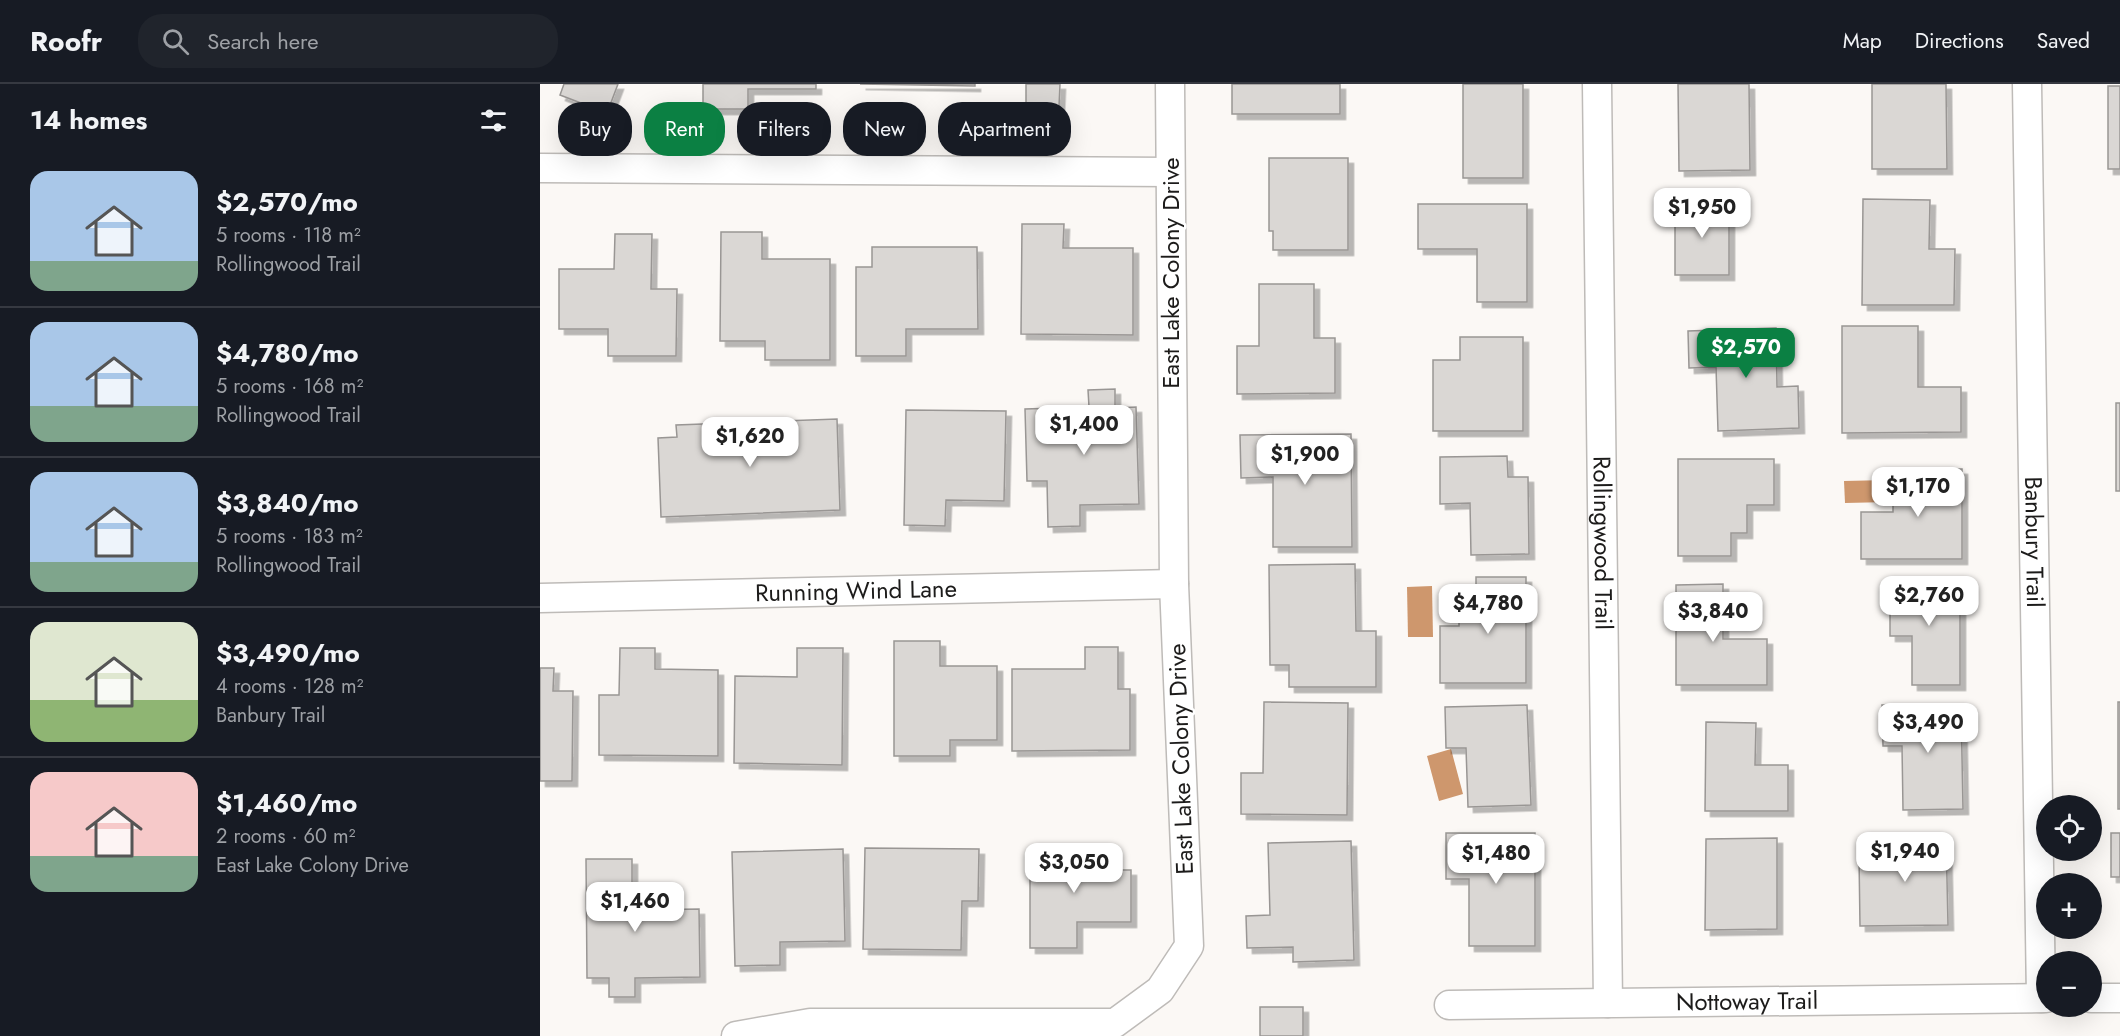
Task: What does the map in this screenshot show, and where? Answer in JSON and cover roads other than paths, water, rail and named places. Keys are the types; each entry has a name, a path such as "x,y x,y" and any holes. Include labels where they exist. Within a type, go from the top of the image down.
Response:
{"street":[{"name":"East Lake Colony Drive","path":"736,1036 810,1023 1116,1023 1160,990 1189,946 1174,584 1170,84"},
{"name":"Rollingwood Trail","path":"1597,84 1608,1003"},
{"name":"Banbury Trail","path":"2027,84 2042,951"},
{"path":"540,168 1170,172"},
{"name":"Running Wind Lane","path":"540,598 1174,584"},
{"name":"Nottoway Trail","path":"1449,1005 2036,998"},
{"path":"2102,998 2120,998"}]}
